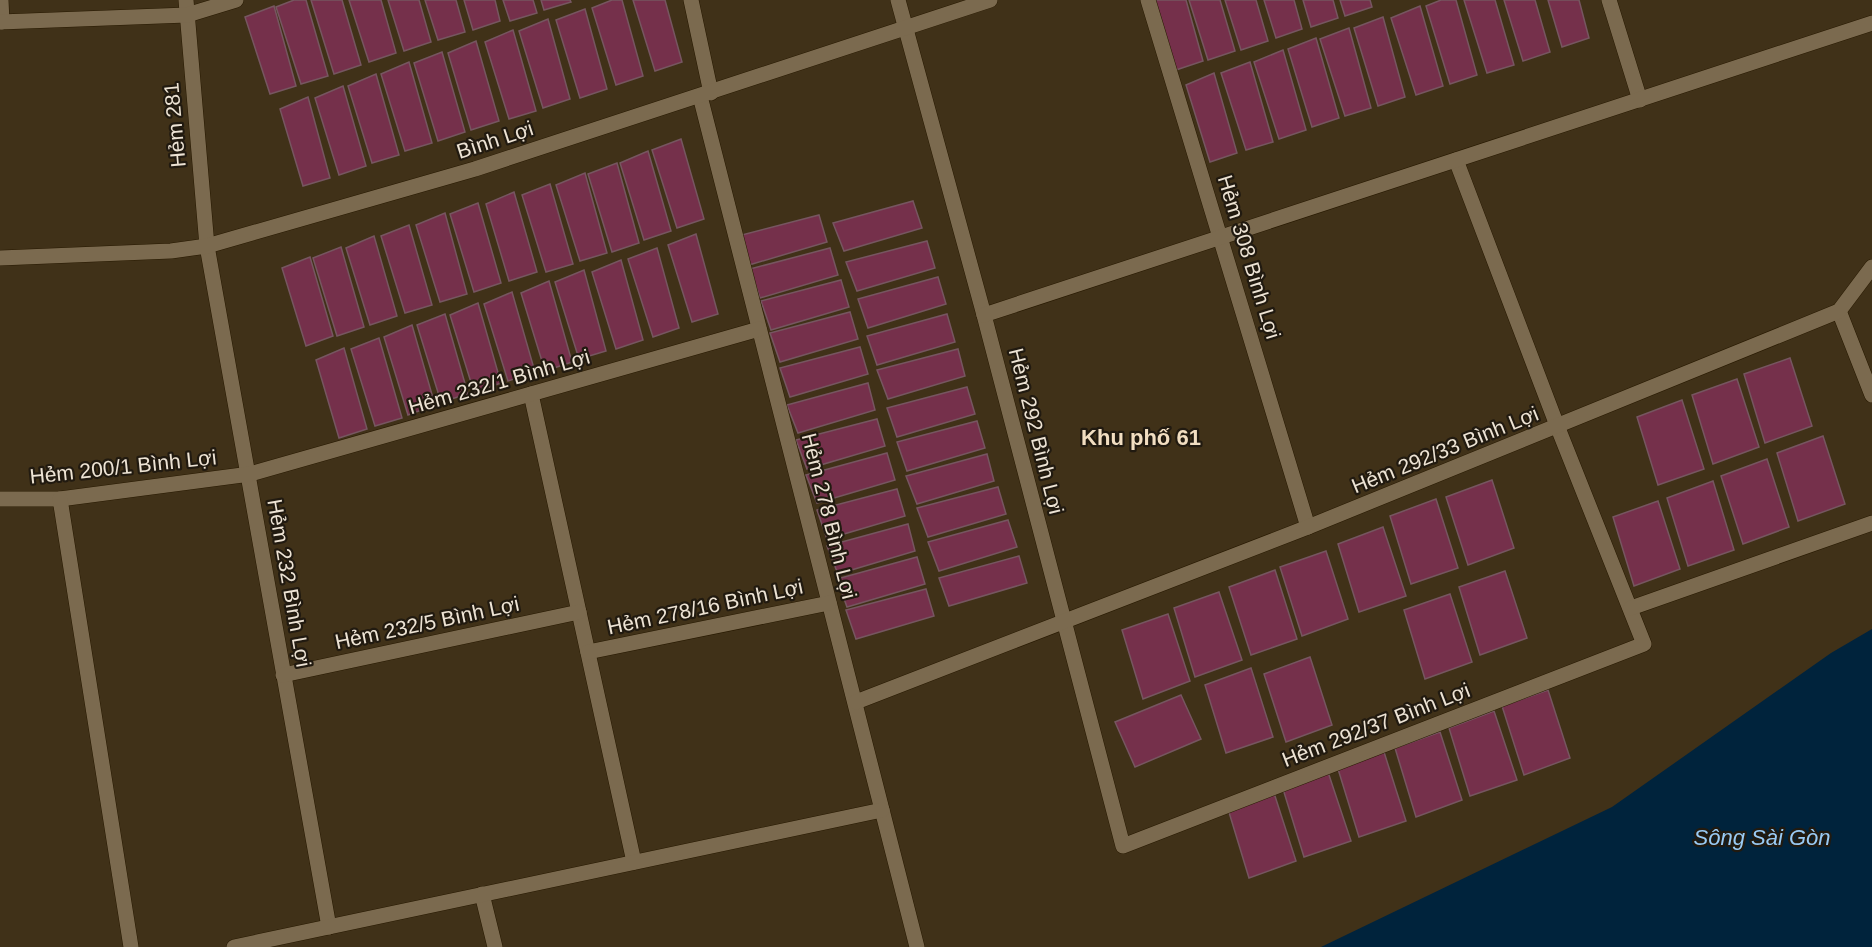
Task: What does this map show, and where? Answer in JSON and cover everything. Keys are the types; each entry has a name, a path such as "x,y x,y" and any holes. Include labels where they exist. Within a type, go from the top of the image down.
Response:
{"street":[{"path":"1,0 1,22 186,8 236,0"},
{"name":"Hẻm 278 Bình Lợi","path":"691,0 705,94 759,329 917,947"},
{"name":"Hẻm 292 Bình Lợi","path":"898,0 984,315 1123,846"},
{"name":"Bình Lợi","path":"0,258 171,251 207,246 476,169 990,0"},
{"name":"Hẻm 308 Bình Lợi","path":"1148,0 1222,237 1308,527"},
{"path":"1609,0 1640,100"},
{"name":"Hẻm 281","path":"186,8 207,246"},
{"path":"984,315 1872,23"},
{"path":"1456,160 1558,428 1631,608 1872,523"},
{"name":"Hẻm 232 Bình Lợi","path":"207,246 250,474 283,675 329,927"},
{"path":"1872,267 1839,311 1872,395"},
{"name":"Hẻm 292/33 Bình Lợi","path":"856,702 1064,623 1558,428 1839,311"},
{"name":"Hẻm 232/1 Bình Lợi","path":"250,474 759,329"},
{"path":"531,394 634,862"},
{"name":"Hẻm 200/1 Bình Lợi","path":"0,499 60,499 250,474"},
{"path":"60,499 131,947"},
{"name":"Hẻm 278/16 Bình Lợi","path":"588,652 830,603"},
{"name":"Hẻm 292/37 Bình Lợi","path":"1123,846 1644,644 1631,608"},
{"name":"Hẻm 232/5 Bình Lợi","path":"283,675 579,612"},
{"path":"234,947 882,810"},
{"path":"482,894 495,947"}],"water":[{"name":"Sông Sài Gòn","path":"1872,629 1872,947 1321,947 1612,807 1831,653"}],"building":[{"path":"294,0 306,0 328,76 301,84 276,7"},
{"path":"311,0 342,0 361,65 334,74"},
{"path":"349,0 381,0 396,53 369,62"},
{"path":"388,0 419,0 431,42 404,51"},
{"path":"425,0 456,0 465,32 438,40"},
{"path":"464,0 495,0 500,21 473,30"},
{"path":"503,0 533,0 537,13 510,21"},
{"path":"541,0 570,0 571,2 544,10"},
{"path":"612,0 622,0 643,76 616,85 592,8"},
{"path":"633,0 665,0 682,62 655,71"},
{"path":"1155,0 1186,0 1203,61 1176,70"},
{"path":"1189,0 1220,0 1235,51 1208,60"},
{"path":"1225,0 1256,0 1268,41 1241,50"},
{"path":"1264,0 1294,0 1302,29 1276,38"},
{"path":"1303,0 1333,0 1338,18 1311,27"},
{"path":"1340,0 1370,0 1372,7 1345,16"},
{"path":"1441,0 1456,0 1477,75 1450,84 1426,6"},
{"path":"1464,0 1495,0 1514,65 1487,73"},
{"path":"1504,0 1535,0 1550,52 1523,61"},
{"path":"1548,0 1579,0 1589,38 1562,47"},
{"path":"274,6 296,86 270,94 245,17"},
{"path":"1420,6 1443,86 1416,95 1391,18"},
{"path":"585,9 607,89 580,98 556,20"},
{"path":"1383,17 1405,97 1378,106 1354,28"},
{"path":"548,19 570,99 543,108 519,31"},
{"path":"1349,28 1371,108 1345,116 1320,39"},
{"path":"513,30 536,111 509,119 485,42"},
{"path":"1316,38 1339,118 1312,127 1288,49"},
{"path":"476,41 499,121 471,130 448,53"},
{"path":"1283,50 1306,130 1279,139 1254,62"},
{"path":"442,52 465,132 438,141 414,63"},
{"path":"409,62 432,143 405,151 381,74"},
{"path":"1250,62 1273,142 1246,150 1221,73"},
{"path":"1214,73 1237,153 1210,162 1186,85"},
{"path":"376,74 399,155 372,163 348,86"},
{"path":"343,86 366,166 339,175 315,98"},
{"path":"308,97 330,178 303,186 280,109"},
{"path":"681,139 704,219 677,228 652,150"},
{"path":"648,151 671,231 644,240 620,163"},
{"path":"617,163 639,243 612,252 588,174"},
{"path":"585,173 607,253 580,261 556,185"},
{"path":"550,184 573,264 546,272 522,195"},
{"path":"514,192 537,272 509,281 486,204"},
{"path":"913,201 922,228 844,251 833,223"},
{"path":"478,203 501,283 474,292 450,214"},
{"path":"445,213 467,294 440,302 416,225"},
{"path":"819,215 827,242 749,265 738,236"},
{"path":"409,225 432,305 405,313 381,236"},
{"path":"696,234 718,314 692,322 668,245"},
{"path":"374,236 397,316 370,325 346,248"},
{"path":"927,241 935,268 857,291 846,262"},
{"path":"341,247 364,327 337,336 313,258"},
{"path":"657,248 679,328 653,337 628,259"},
{"path":"830,248 838,275 760,298 750,269"},
{"path":"310,257 333,336 306,346 282,268"},
{"path":"621,260 643,340 616,349 592,272"},
{"path":"584,270 606,351 579,359 555,282"},
{"path":"938,277 946,304 868,328 858,299"},
{"path":"841,280 849,307 771,330 761,301"},
{"path":"549,281 572,362 545,371 521,293"},
{"path":"512,292 535,372 508,381 484,304"},
{"path":"478,303 501,383 474,392 450,315"},
{"path":"850,312 858,339 780,362 770,333"},
{"path":"445,314 468,394 441,402 417,325"},
{"path":"947,314 955,342 877,365 867,336"},
{"path":"412,325 435,405 408,415 384,337"},
{"path":"379,338 402,418 375,426 351,349"},
{"path":"860,347 868,374 790,397 780,368"},
{"path":"344,348 367,429 339,438 316,360"},
{"path":"958,349 965,376 888,399 877,370"},
{"path":"1790,358 1812,426 1765,443 1744,374"},
{"path":"1737,379 1759,447 1713,464 1692,395"},
{"path":"868,383 875,410 798,433 787,405"},
{"path":"967,387 975,414 897,437 887,408"},
{"path":"1682,400 1704,469 1658,485 1637,417"},
{"path":"877,419 885,446 807,469 796,440"},
{"path":"977,421 985,448 907,471 897,442"},
{"path":"1823,436 1845,504 1798,521 1777,453"},
{"path":"887,453 895,480 817,503 806,475"},
{"path":"987,454 994,481 917,504 906,476"},
{"path":"1767,459 1789,527 1743,544 1721,476"},
{"path":"1492,480 1514,548 1468,565 1446,497"},
{"path":"1713,481 1734,550 1688,566 1667,498"},
{"path":"998,487 1006,514 928,537 917,508"},
{"path":"897,489 905,516 827,539 817,510"},
{"path":"1436,499 1458,568 1411,584 1390,516"},
{"path":"1658,501 1680,569 1634,586 1613,517"},
{"path":"1008,520 1017,547 939,571 928,542"},
{"path":"908,524 915,551 838,574 827,546"},
{"path":"1383,527 1406,596 1359,612 1338,544"},
{"path":"1326,551 1348,619 1302,636 1280,567"},
{"path":"1019,556 1027,583 949,606 939,578"},
{"path":"917,557 925,584 847,607 837,579"},
{"path":"1275,570 1297,639 1251,655 1229,587"},
{"path":"1505,571 1527,638 1480,655 1459,587"},
{"path":"926,589 934,616 856,639 846,610"},
{"path":"1219,592 1242,660 1195,677 1174,608"},
{"path":"1450,594 1472,662 1425,679 1404,610"},
{"path":"1168,614 1190,681 1143,699 1122,630"},
{"path":"1310,657 1332,725 1286,742 1264,674"},
{"path":"1251,668 1273,737 1226,753 1205,685"},
{"path":"1548,690 1570,758 1524,775 1502,706"},
{"path":"1181,695 1201,739 1135,767 1115,722"},
{"path":"1494,711 1517,780 1470,796 1449,728"},
{"path":"1440,732 1462,800 1416,817 1395,748"},
{"path":"1384,752 1406,821 1359,837 1338,769"},
{"path":"1328,772 1351,841 1304,857 1283,789"},
{"path":"1274,793 1296,861 1249,878 1228,809"}],"district":[{"name":"Khu phố 61","path":"1141,437"}]}
